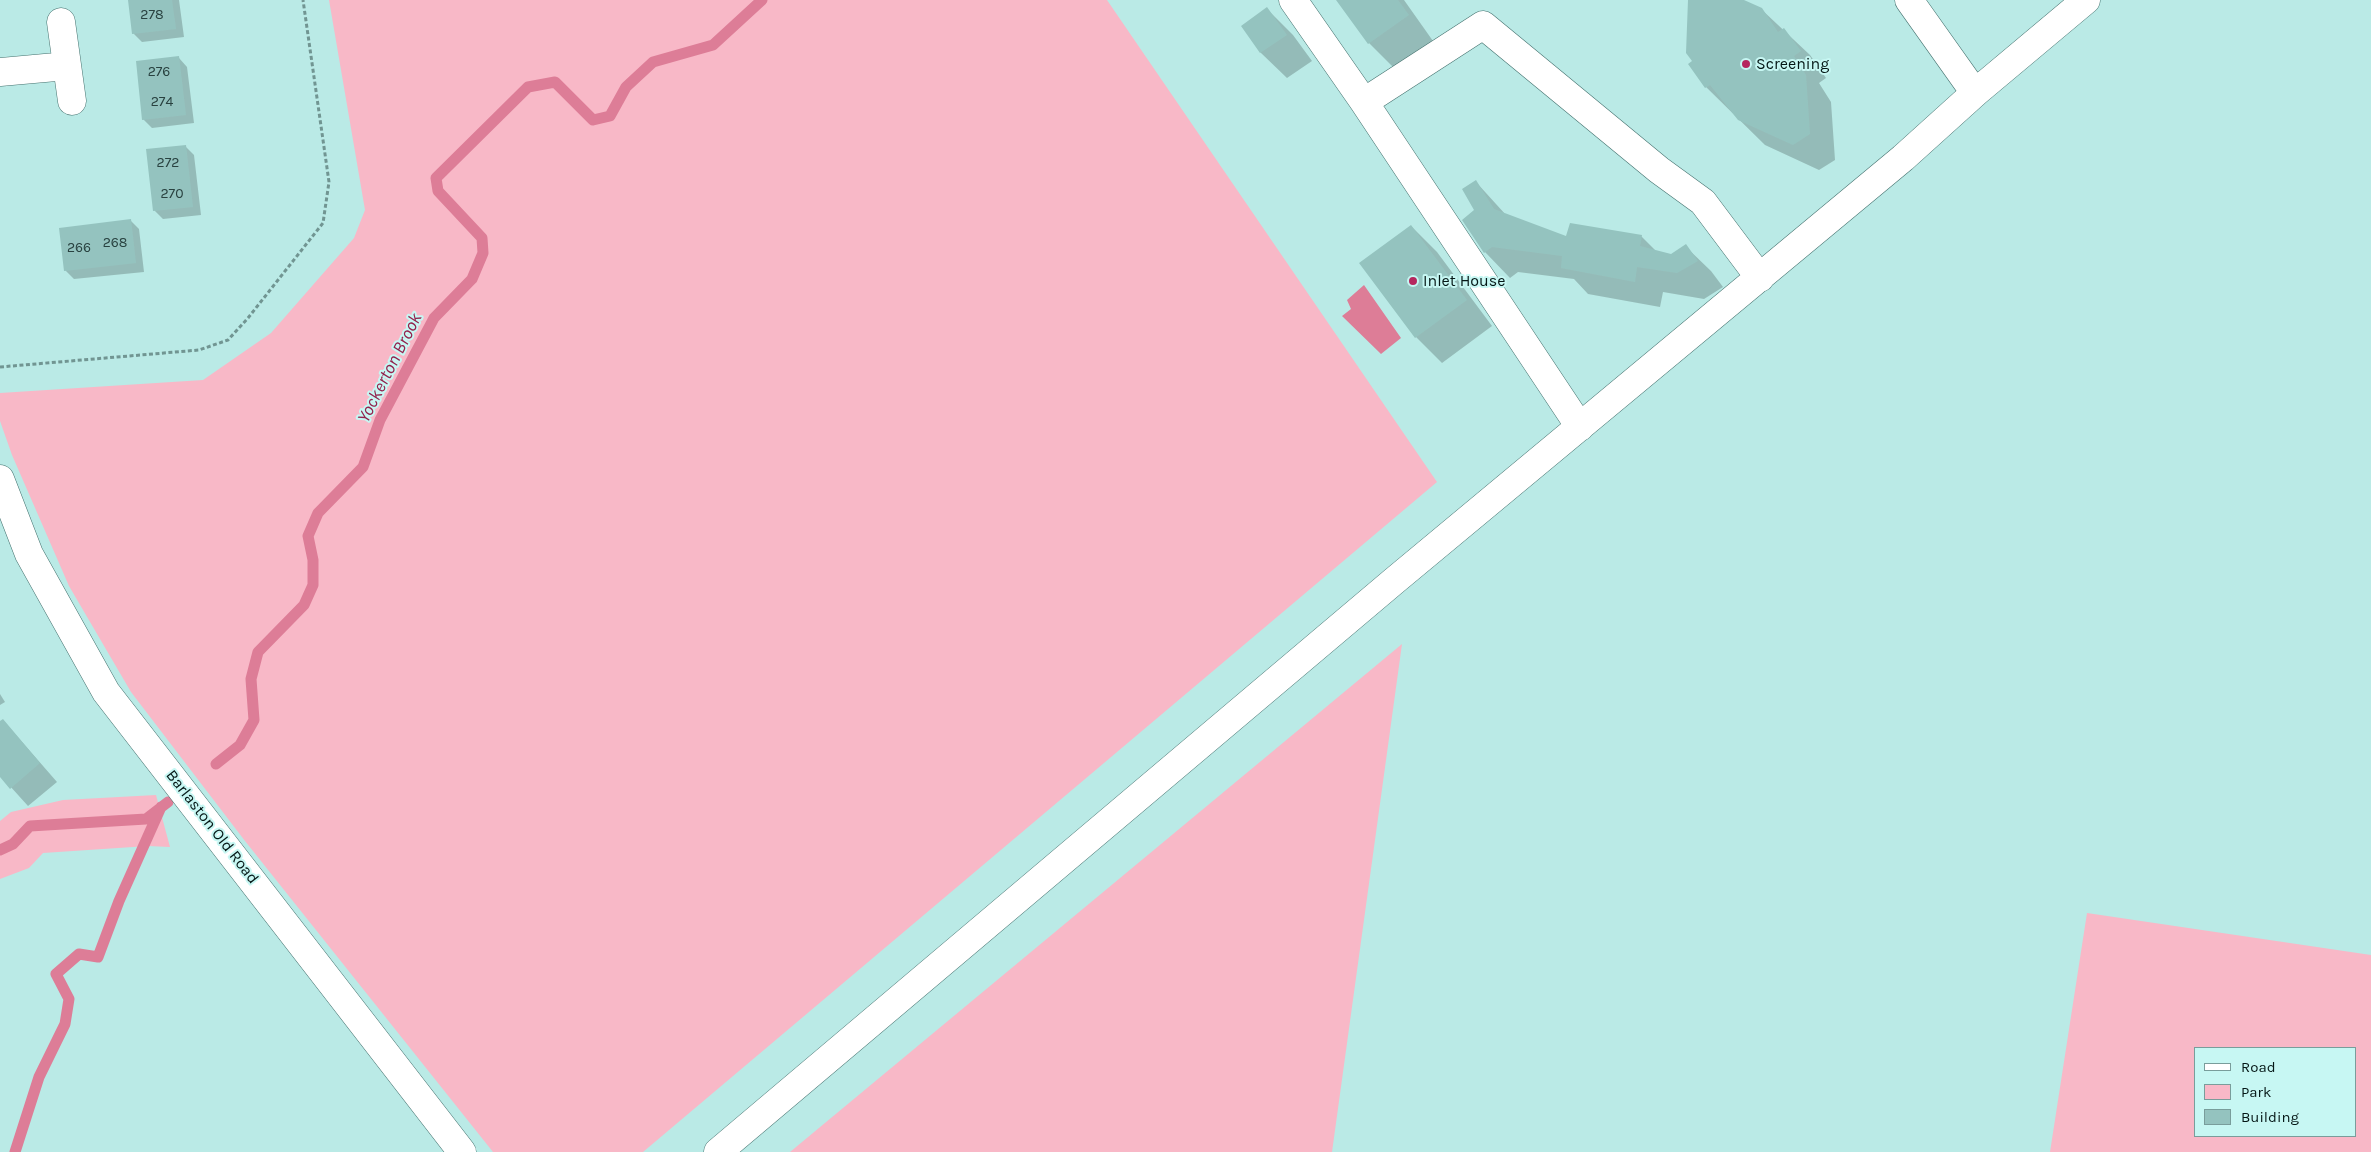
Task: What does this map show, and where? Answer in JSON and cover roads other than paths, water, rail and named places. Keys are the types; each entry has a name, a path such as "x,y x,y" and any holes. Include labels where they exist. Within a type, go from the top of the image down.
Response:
{"street":[{"path":"1293,0 1364,102 1580,427"},
{"path":"1909,0 1975,94"},
{"path":"718,1152 1903,158 2086,0"},
{"path":"61,22 72,102"},
{"path":"1364,102 1484,25 1659,170 1703,202 1760,278"},
{"path":"0,72 67,66"},
{"name":"Barlaston Old Road","path":"0,479 29,554 106,692 462,1152"}],"waterway":[{"name":"Yockerton Brook","path":"216,764 240,745 254,720 251,679 258,652 304,605 313,585 313,560 308,536 318,513 363,467 380,420 434,318 472,279 483,253 482,238 438,191 436,178 528,87 555,82 593,120 610,116 626,87 653,62 713,45 762,0"},
{"name":"Yockerton Brook","path":"0,850 13,844 30,826 146,819 168,802"},
{"path":"15,1152 39,1077 65,1024 69,999 56,974 79,954 98,957 119,901 161,807"}],"place":[{"name":"Screening","path":"1746,64"},
{"name":"Inlet House","path":"1413,281"}]}
